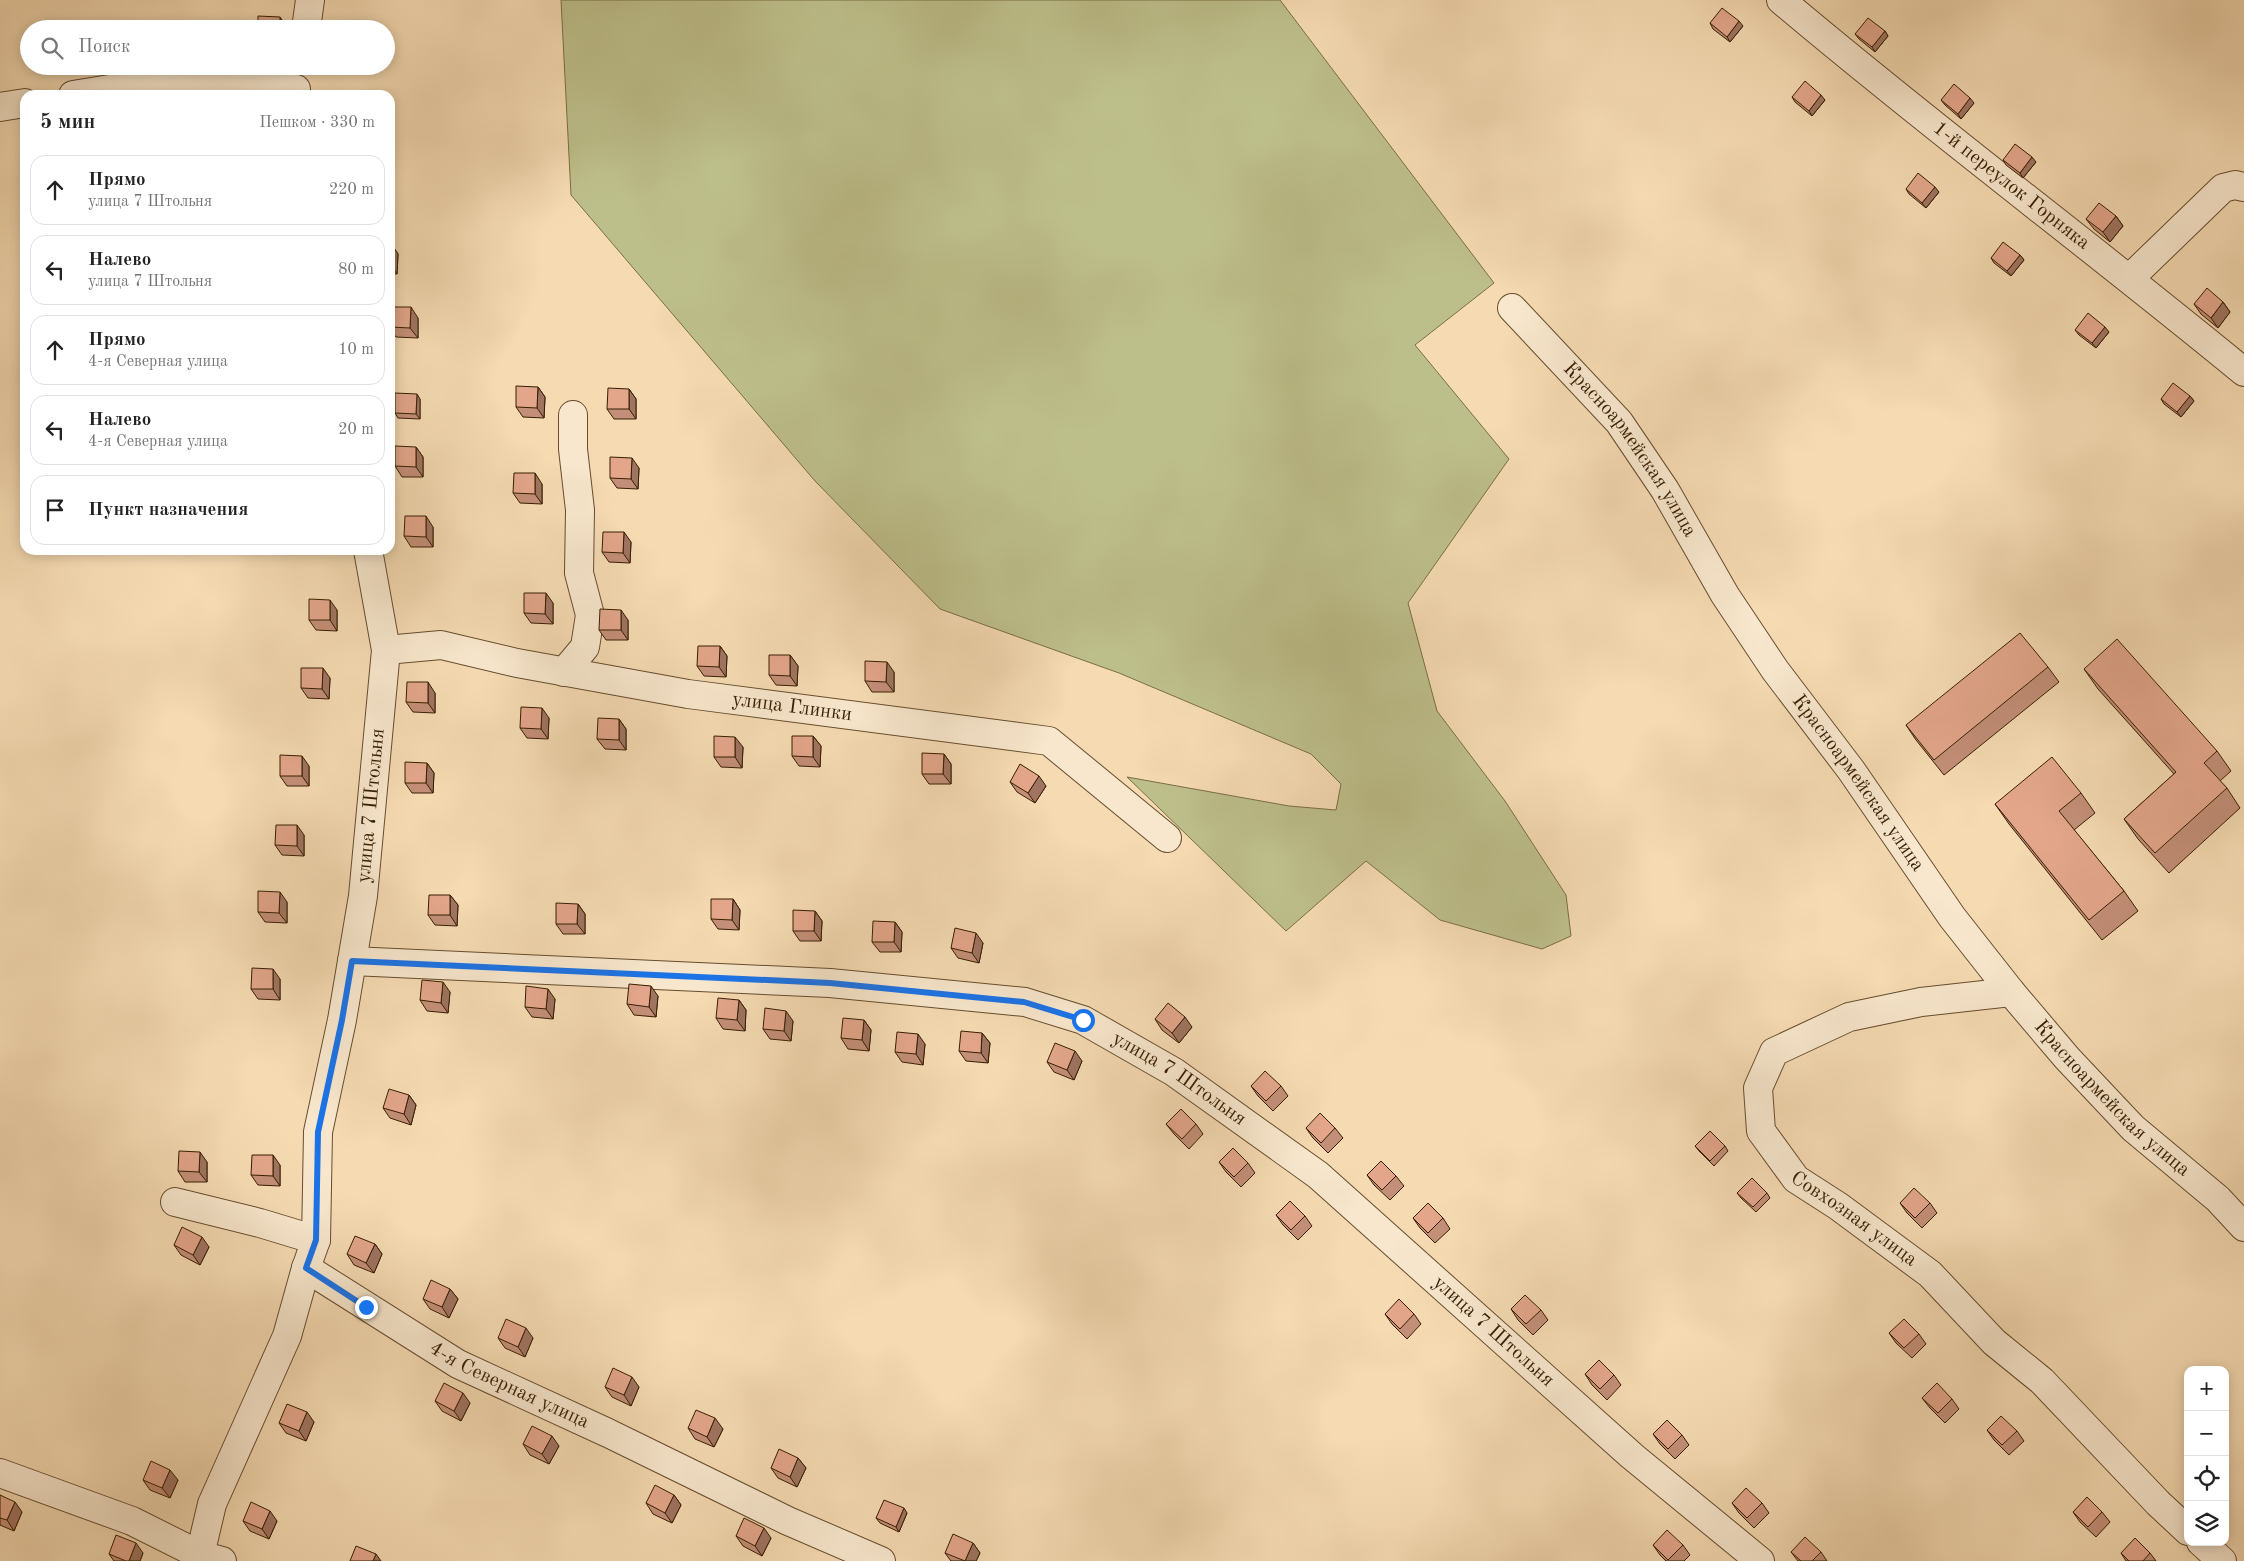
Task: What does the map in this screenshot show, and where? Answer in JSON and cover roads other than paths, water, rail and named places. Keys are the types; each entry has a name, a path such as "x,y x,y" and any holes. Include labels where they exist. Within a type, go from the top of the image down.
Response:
{"street":[{"path":"307,20 310,0"},
{"name":"1-й переулок Горняка","path":"1780,0 1956,142 2130,278 2244,372"},
{"path":"103,90 140,84 298,83"},
{"path":"0,107 20,104"},
{"path":"2130,278 2223,188 2234,185 2244,186"},
{"name":"Красноармейская улица","path":"1512,308 1619,422 1665,490 1725,594 1775,670 1851,770 1952,917 2011,992 2067,1058 2133,1128 2218,1199 2244,1227"},
{"path":"564,672 585,647 590,615 579,573 580,510 573,449 573,415"},
{"name":"улица 7 Штольня","path":"316,1240 318,1132 342,1020 363,896 386,650 369,555"},
{"name":"улица Глинки","path":"386,650 441,646 564,672 688,694 1049,741 1167,838"},
{"name":"улица 7 Штольня","path":"352,961 830,983 1024,1002 1083,1020 1174,1072 1318,1175 1632,1456 1760,1561"},
{"name":"Совхозная улица","path":"2011,992 1922,1002 1849,1017 1774,1052 1758,1088 1761,1131 1796,1179 1838,1206 1930,1274 1994,1342 2042,1381 2158,1504 2184,1527"},
{"path":"0,1473 132,1521 206,1559 212,1504 286,1336 316,1240 260,1223 175,1202"},
{"name":"4-я Северная улица","path":"306,1268 458,1364 608,1433 788,1521 881,1561"},
{"path":"2205,1546 2222,1561"}]}
